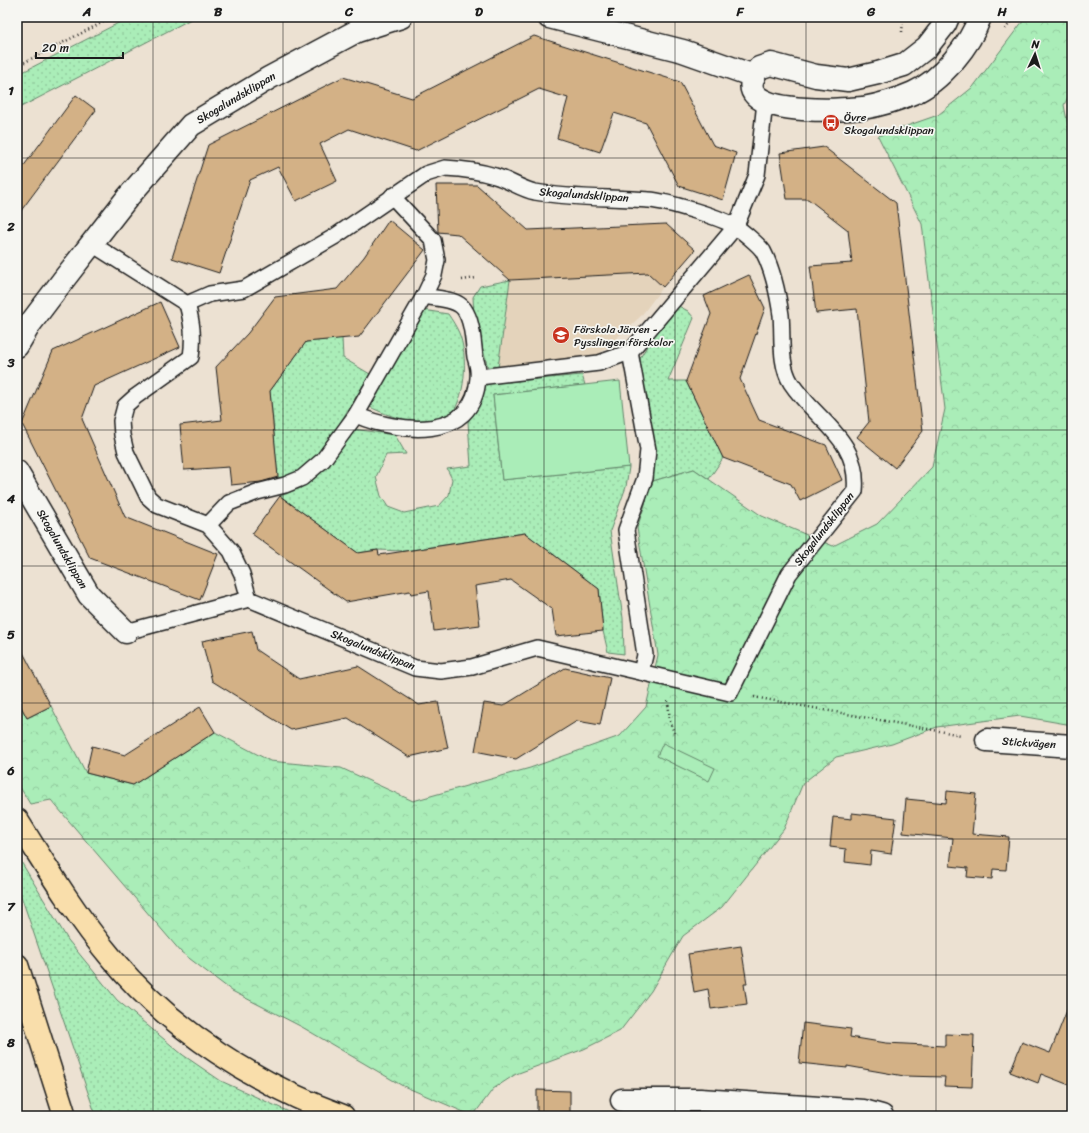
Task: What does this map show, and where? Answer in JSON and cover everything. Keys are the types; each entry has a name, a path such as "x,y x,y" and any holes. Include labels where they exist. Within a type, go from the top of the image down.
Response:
{"highway":[{"path":"17,820 61,891 113,960 152,1002 194,1036 260,1078 343,1116"},
{"path":"17,965 65,1116"}],"street":[{"name":"Skogalundsklippan","path":"17,346 30,324 128,197 191,125 268,78 357,31 401,17"},
{"path":"549,17 683,51 754,76"},
{"path":"948,17 945,24 927,47 904,65 848,80 816,76 771,64 759,68 754,76 754,92 765,102 793,109 831,110 864,108 888,103 915,93 953,62 971,37 980,17"},
{"name":"Skogalundsklippan","path":"17,472 89,595 126,632"},
{"name":"Stickvägen","path":"987,740 1072,746"},
{"path":"622,1100 700,1100 864,1111 882,1116"}],"lane":[{"path":"479,377 600,363 630,352 736,226 757,175 765,102"},
{"name":"Skogalundsklippan","path":"126,632 249,599 415,668 441,671 472,667 536,648 730,693 789,574 855,491 856,476 854,463 847,447 812,409 791,382 784,364 781,314 773,274 762,250 736,226 696,212 651,200 578,197 533,191 496,176 469,170 445,168 426,174 334,236 244,289 210,294 187,304"},
{"path":"208,525 229,503 257,492 285,485 302,478 323,460 356,415 424,296 434,275 436,260 434,240 392,196"},
{"path":"92,244 187,304 193,326 191,357 146,388 125,406 121,421 122,435 126,452 148,497 157,505 208,525 231,551 242,574 249,599"},
{"path":"356,415 374,423 408,429 430,428 446,425 458,418 468,408 476,394 479,377 471,329 464,309 455,302 424,296"},
{"path":"630,352 648,450 645,478 626,530 645,655 641,672"}],"path":[{"path":"17,66 113,17"},
{"path":"674,680 668,702 670,721 674,733"},
{"path":"730,693 987,740"}],"shaded area":[{"name":"Förskola Järven - Pysslingen förskolor","path":"648,273 663,287 641,316 599,354 578,361 498,368 510,280"}],"green space":[{"path":"130,17 195,17 17,109 17,75"},
{"path":"1026,17 1072,17 1072,89 1064,105 1072,147 1072,725 1020,716 937,727 892,744 836,757 803,783 784,829 722,907 683,936 651,991 620,1031 584,1049 516,1074 493,1089 473,1116 401,1085 302,1027 232,991 181,952 51,800 30,804 17,782 17,699 27,718 51,706 86,773 133,785 215,732 270,761 341,768 413,801 530,768 620,736 646,707 658,655 637,528 653,481 694,469 762,516 833,546 877,524 932,467 945,409 922,224 878,136 938,115 973,87"},
{"path":"510,280 498,368 488,368 474,316 473,297 480,286"},
{"path":"673,303 688,311 694,318 668,381 686,381 723,458 709,479 694,469 653,481 654,455 638,376 640,358"},
{"path":"423,310 448,314 459,333 464,353 464,377 459,401 454,411 447,418 439,422 430,423 408,421 370,407"},
{"path":"342,338 343,358 370,374 324,449 294,477 278,480 270,391 306,342"},
{"path":"582,375 585,385 493,395 502,480 629,467 626,487 610,531 623,618 624,654 608,652 603,631 599,589 525,533 404,551 378,550 358,553 280,496 301,488 320,470 353,429 395,435 406,454 386,455 376,477 381,496 388,507 404,513 439,506 449,495 452,479 447,469 471,466 468,422 482,394 485,384"},
{"path":"620,381 629,467 502,480 493,395"},
{"path":"663,743 715,768 709,781 657,756"},
{"path":"17,855 68,940 117,1000 183,1055 221,1081 298,1116 96,1116 17,884"}],"building":[{"path":"534,36 680,82 713,145 736,153 723,200 679,186 646,123 614,113 600,152 557,138 568,98 539,89 416,151 349,129 320,144 337,181 296,201 278,167 250,180 219,273 172,258 208,145 343,77 412,98"},
{"path":"76,95 96,110 17,216 17,175"},
{"path":"824,147 896,203 923,431 895,468 857,437 869,422 857,309 816,313 810,266 852,263 848,230 808,199 787,199 780,153"},
{"path":"436,185 477,185 528,230 666,224 695,250 663,287 648,273 510,280 458,234 438,232"},
{"path":"389,220 425,250 359,337 306,342 270,391 278,477 261,482 231,485 229,467 184,470 180,425 222,420 216,367 248,333 275,297 337,289 364,257"},
{"path":"749,275 765,308 740,379 759,420 826,445 842,480 800,501 791,484 723,458 686,381 711,314 704,296"},
{"path":"160,302 180,347 94,386 82,419 125,517 218,554 200,600 90,558 22,424 53,351"},
{"path":"280,496 358,553 378,550 379,555 525,533 599,589 603,631 556,636 552,609 511,580 475,586 480,625 434,631 429,591 411,594 410,591 346,602 252,534"},
{"path":"252,631 256,650 299,679 358,666 419,705 438,702 448,748 409,757 348,718 291,730 212,681 202,641"},
{"path":"17,641 51,706 27,718 17,699"},
{"path":"565,668 610,678 600,725 577,721 516,759 475,751 484,703 503,706"},
{"path":"200,707 215,732 133,785 86,773 92,746 125,755"},
{"path":"947,791 976,794 972,834 1009,837 1006,870 993,869 992,879 967,877 968,868 950,866 953,838 903,833 906,799 946,803"},
{"path":"852,813 896,818 891,854 871,851 870,865 845,862 846,849 830,847 833,817 852,819"},
{"path":"741,946 747,984 744,984 747,1004 711,1009 708,989 694,992 688,954"},
{"path":"1071,1000 1072,1086 1041,1074 1038,1083 1010,1072 1022,1042 1050,1053"},
{"path":"803,1023 851,1029 850,1037 886,1043 945,1046 945,1034 974,1035 972,1087 944,1086 945,1077 904,1076 847,1066 847,1068 799,1063"},
{"path":"537,1090 570,1091 570,1115 537,1115"}],"place":[{"name":"Övre Skogalundsklippan","path":"831,123"},
{"name":"Förskola Järven - Pysslingen förskolor","path":"561,335"}]}
